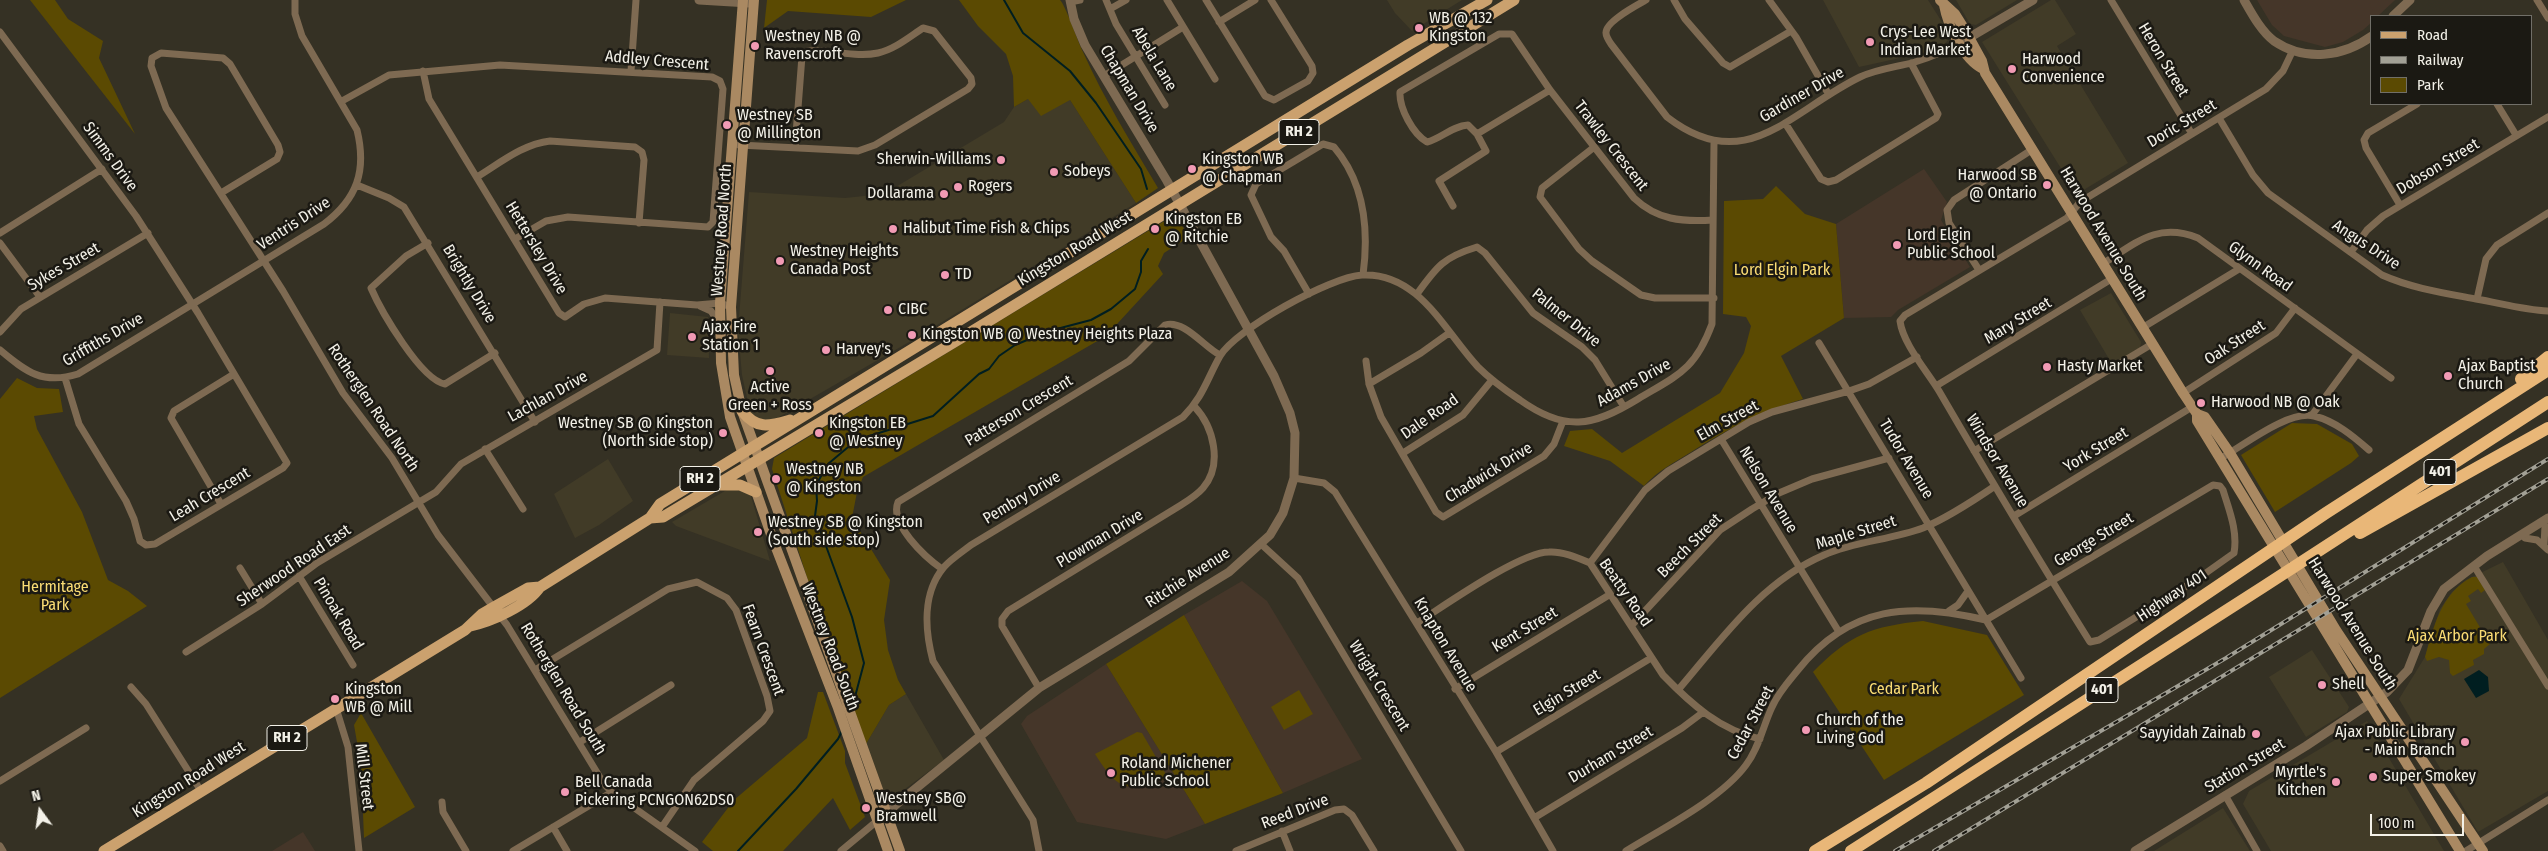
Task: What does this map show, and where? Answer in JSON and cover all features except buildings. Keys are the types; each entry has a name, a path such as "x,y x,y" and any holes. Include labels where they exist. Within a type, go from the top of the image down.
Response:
{"highway":[{"path":"2460,426 2548,357"},
{"name":"Highway 401","path":"1816,851 1926,783 2171,616 2548,370"},
{"name":"401","path":"1851,851 2548,402"},
{"path":"2331,543 2362,533 2548,428"}],"main road":[{"name":"Kingston Road West","path":"104,851 470,626 482,614 497,611 528,588 540,587 650,518 660,504 799,418 1408,45 1487,0"},
{"name":"Kingston Road West","path":"650,518 663,517 1180,205 1514,0"},
{"name":"Westney Road North","path":"738,145 742,2"},
{"name":"Westney Road North","path":"754,2 738,145 734,199 731,307 734,375 742,411 759,459"},
{"name":"Harwood Avenue South","path":"1942,3 1955,14 1965,40 1982,61 1983,69 2104,263 2152,344 2195,410 2205,417 2230,453 2269,516 2369,704 2460,851"},
{"name":"Westney Road North","path":"734,199 720,303 720,324 722,379 730,417 743,453"},
{"name":"Harwood Avenue South","path":"2195,410 2197,421 2331,632 2380,697 2481,847"},
{"path":"742,411 756,425 780,423 799,418"},
{"name":"Westney Road South","path":"743,453 838,708 888,851"},
{"name":"Westney Road South","path":"759,459 848,701 900,851"},
{"path":"714,486 740,485 756,492"}],"street":[{"name":"Ventris Drive","path":"192,303 338,214 348,202 357,185 361,146 357,130 342,101 302,36 295,14 295,0"},
{"path":"631,71 636,0"},
{"path":"699,0 754,2"},
{"path":"1070,1 1080,0"},
{"name":"Abela Lane","path":"1106,0 1135,56 1165,105"},
{"path":"1110,9 1126,0"},
{"path":"1167,0 1216,79"},
{"path":"1206,0 1265,96 1269,99 1279,98 1308,81 1313,73 1312,66 1271,0"},
{"path":"1219,22 1255,0"},
{"name":"Gardiner Drive","path":"1646,0 1614,20 1607,28 1606,34 1611,44 1667,117 1679,126 1714,142 1735,142 1757,137 1785,123 1861,77 1911,63 1965,40"},
{"path":"1674,0 1685,18 1723,63 1730,67 1791,31"},
{"path":"1770,0 1829,95"},
{"path":"1965,40 2033,0"},
{"name":"Heron Street","path":"2111,0 2192,134"},
{"path":"2244,0 2260,26 2273,40 2293,50 2331,55 2353,47 2370,37"},
{"path":"2394,15 2410,0"},
{"path":"2537,0 2548,18"},
{"name":"Chapman Drive","path":"1070,1 1074,19 1082,38 1172,190"},
{"path":"1104,76 1183,27"},
{"path":"738,145 858,152 875,145 968,89 972,84 971,78 934,31 923,28 880,53 865,55 808,50 802,56 795,147"},
{"name":"Simms Drive","path":"0,32 148,233 192,303"},
{"name":"Trawley Crescent","path":"1477,134 1468,126 1458,126 1436,140 1427,142 1420,138 1399,103 1400,92 1499,34 1512,34 1593,148 1634,198 1645,208 1661,217 1677,220 1713,220"},
{"name":"Doric Street","path":"1979,270 2067,218 2080,202 2266,89 2283,71 2293,50"},
{"name":"Rotherglen Road North","path":"220,193 277,159 280,152 278,145 230,64 223,58 161,53 152,58 150,66 166,108 263,261 343,393 392,458 438,535 497,611"},
{"path":"1785,123 1821,179 1828,182 1836,180 1936,118 1938,114 1934,104 1911,63"},
{"name":"Addley Crescent","path":"342,101 381,78 422,71 500,65 631,71 712,77 720,81 723,89 713,222 708,228 568,217 546,221 515,239"},
{"name":"Hettersley Drive","path":"422,71 429,99 559,313 565,317 584,304 605,298 697,305 720,303 731,307"},
{"path":"1453,206 1439,181 1486,151 1477,134 1550,90"},
{"path":"2400,205 2366,148 2364,140 2368,132 2415,105"},
{"path":"2498,105 2516,135"},
{"name":"Dobson Street","path":"2351,252 2367,230 2400,205 2548,117"},
{"name":"Angus Drive","path":"2219,118 2253,175 2268,193 2382,276 2398,282 2529,310 2548,311"},
{"path":"477,176 527,146 540,142 550,141 635,147 642,152 644,160 638,223"},
{"name":"Adams Drive","path":"1249,328 1309,294 1346,278 1363,275 1390,279 1417,294 1429,305 1449,332 1492,380 1539,414 1563,422 1588,422 1624,407 1684,372 1703,349 1712,324 1714,298 1714,142"},
{"path":"1309,294 1284,251 1272,237 1251,195 1256,184 1323,144 1334,147 1356,180 1362,202 1363,275"},
{"path":"1593,148 1542,188 1540,197 1579,249 1592,261 1641,295 1655,298 1714,298"},
{"path":"1979,270 1949,223 1947,210 1954,200 2033,149"},
{"path":"0,232 102,169"},
{"name":"Brightly Drive","path":"357,185 389,198 404,207 428,243 535,422"},
{"name":"Ritchie Avenue","path":"877,821 1039,688 1229,572 1261,544 1283,513 1294,478 1296,452 1290,413 1249,328 1172,190"},
{"path":"2477,299 2486,259 2497,245 2548,213"},
{"name":"Glynn Road","path":"2104,263 2153,233 2168,230 2184,232 2198,238 2391,378"},
{"name":"Sykes Street","path":"0,332 21,308 148,233"},
{"path":"0,243 40,297"},
{"path":"428,243 406,256 371,288 376,299 411,356 437,383 445,384 494,353"},
{"name":"Palmer Drive","path":"1417,294 1441,263 1458,253 1477,247 1485,253 1533,313 1582,347 1595,360 1624,407"},
{"path":"2142,328 2239,269"},
{"name":"Windsor Avenue","path":"1979,270 1905,315 1900,321 1901,329 2090,642 2099,640 2196,580 2234,553 2236,543 2233,525 2223,490 2216,484"},
{"name":"Mary Street","path":"1936,386 2113,278"},
{"name":"Lachlan Drive","path":"418,503 436,492 461,464 485,448 535,422 657,350 660,302"},
{"name":"Leah Crescent","path":"65,378 74,414 126,501 134,519 140,541 146,545 155,544 283,468 287,462 192,303"},
{"name":"Griffiths Drive","path":"0,350 22,368 33,374 49,379 65,378 78,374 192,303"},
{"path":"697,305 710,310 720,324"},
{"name":"Oak Street","path":"2183,392 2276,333 2295,308"},
{"name":"Patterson Crescent","path":"942,569 915,546 897,517 895,509 898,502 1129,361 1165,325 1172,323 1182,326 1212,351 1220,355"},
{"name":"Pembry Drive","path":"980,738 933,661 927,638 927,607 942,569 971,545 1183,416 1194,406 1204,391 1220,355 1236,336 1249,328"},
{"path":"1370,384 1414,358 1449,332"},
{"name":"Tudor Avenue","path":"1819,342 2021,678"},
{"path":"1974,451 2152,344"},
{"path":"2312,415 2357,354"},
{"name":"Elm Street","path":"1590,563 1652,482 1749,422 1772,412 1868,384 1917,357"},
{"name":"Chadwick Drive","path":"1366,360 1370,384 1381,417 1436,512 1443,517 1544,456 1554,444 1563,422"},
{"path":"221,504 171,418 174,411 234,374"},
{"name":"Dale Road","path":"1403,453 1463,415 1492,380"},
{"name":"Plowman Drive","path":"1039,688 1002,626 1002,619 1008,611 1181,505 1204,486 1215,462 1212,437 1207,424 1194,406"},
{"name":"York Street","path":"2014,516 2195,410"},
{"path":"2220,458 2286,420 2312,415 2334,424 2369,450"},
{"name":"Nelson Avenue","path":"1721,439 1839,632"},
{"path":"485,448 523,510"},
{"name":"Beech Street","path":"1632,625 1720,530 1761,503 1812,479 1889,458"},
{"name":"Knapton Avenue","path":"1294,478 1324,483 1335,492 1417,623 1455,689 1496,752 1553,851"},
{"name":"George Street","path":"1986,620 2216,484"},
{"name":"Maple Street","path":"1678,690 1760,595 1799,568 1839,550 1930,524 1995,486"},
{"name":"Sherwood Road East","path":"186,652 262,604 299,576 418,503"},
{"path":"2474,566 2525,538 2547,523"},
{"path":"2546,548 2547,523"},
{"path":"2474,566 2547,523"},
{"path":"2525,538 2537,540 2546,548"},
{"name":"Wright Crescent","path":"1261,544 1298,578 1458,850"},
{"name":"Beatty Road","path":"1417,623 1526,557 1549,552 1590,563 1609,595 1632,625 1663,675 1702,713 1760,740"},
{"path":"2474,566 2548,686"},
{"name":"Station Street","path":"2135,851 2380,697 2408,670 2440,595 2450,583 2474,566"},
{"path":"240,568 262,604"},
{"name":"Pinoak Road","path":"299,576 353,665"},
{"name":"Fearn Crescent","path":"535,670 668,589 697,582 727,598 736,610 767,696 770,711 764,721 694,780 662,827"},
{"path":"1948,611 1958,605 1968,591"},
{"name":"Kent Street","path":"1455,689 1609,595"},
{"name":"Cedar Street","path":"1626,851 1726,787 1747,765 1760,740 1772,706 1786,684 1811,654 1839,632 1880,614 1898,610 1948,611 1986,620"},
{"name":"Rotherglen Road South","path":"497,611 580,742 604,784 612,792 695,851"},
{"name":"Elgin Street","path":"1496,752 1652,658"},
{"path":"580,742 671,685"},
{"path":"131,687 146,704 201,791"},
{"name":"Mill Street","path":"336,708 348,747 359,851"},
{"name":"Durham Street","path":"1534,818 1682,728 1702,713"},
{"path":"0,781 86,728"},
{"path":"980,738 1033,820 1039,851"},
{"path":"513,851 612,792"},
{"path":"2225,795 2257,851"},
{"path":"2466,851 2481,847 2548,800"},
{"path":"442,802 443,812 466,851"},
{"name":"Reed Drive","path":"1236,851 1282,831 1344,809 1352,815 1374,851"},
{"path":"840,851 877,821"},
{"path":"553,827 567,851"},
{"path":"1282,831 1290,851"},
{"path":"0,846 3,851"}],"shaded area":[{"path":"1387,0 1462,0 1412,31 1395,13"},
{"path":"1823,0 1928,0 1949,33 1948,40 1943,46 1932,51 1859,67"},
{"path":"1956,0 2017,0 1976,25 1970,24"},
{"path":"2051,0 2055,0 2076,34 2057,46 2128,163 2077,194 1982,42"},
{"path":"2257,0 2395,0 2379,15 2370,15 2370,24 2363,30 2343,42 2325,47 2284,36 2272,25"},
{"path":"1028,99 1070,100 1136,203 916,338 772,421 766,423 751,416 742,375 738,330 749,192 845,198 864,196 894,188 1004,122 1014,107"},
{"name":"Lord Elgin Public School","path":"1924,169 1947,202 1941,220 1970,267 1898,310 1891,317 1844,318 1836,224"},
{"path":"2111,293 2141,342 2140,348 2112,364 2080,310"},
{"path":"670,313 708,317 709,358 667,355"},
{"path":"608,459 633,501 599,525 575,538 554,494"},
{"path":"730,488 750,493 770,561 676,526 672,522"},
{"path":"2503,562 2548,640 2548,791 2478,832 2399,699 2425,657 2440,609 2452,592 2466,580"},
{"path":"1242,581 1267,601 1362,759 1283,793 1184,615"},
{"path":"2312,650 2349,707 2347,712 2306,737 2269,677"},
{"name":"Roland Michener Public School","path":"1106,664 1205,824 1166,839 1077,822 1021,724 1027,716"},
{"path":"906,694 944,760 897,795 893,795 882,790 866,744 889,705"},
{"path":"2367,721 2444,851 2271,851 2243,804 2249,791"},
{"path":"2223,808 2250,851 2154,851"},
{"path":"303,832 315,851 272,851"}],"green space":[{"path":"30,0 55,0 68,19 103,41 99,58 135,134"},
{"path":"767,0 906,0 871,17 788,11 764,28"},
{"path":"959,0 1060,0 1100,87 1158,188 1136,203 1070,100 1041,116 1028,99 1014,107 1013,76 1006,54 978,26"},
{"name":"Lord Elgin Park","path":"1776,186 1805,214 1836,224 1844,318 1781,356 1803,399 1772,409 1732,428 1666,467 1644,486 1610,461 1564,446 1570,431 1592,429 1622,453 1720,393 1744,353 1751,326 1746,317 1723,314 1724,201 1763,199"},
{"path":"1174,219 1181,224 1189,237 1164,253 1158,266 1163,274 1106,336 863,477 857,492 852,518 890,580 884,620 888,650 898,680 906,694 889,705 866,744 827,639 772,469 774,458 1166,220"},
{"name":"Hermitage Park","path":"17,378 37,388 59,389 63,412 34,416 37,429 82,512 108,580 128,591 147,606 0,698 0,399"},
{"path":"2292,423 2317,424 2352,444 2359,456 2275,512 2241,455"},
{"name":"Ajax Arbor Park","path":"2472,577 2477,577 2485,590 2481,593 2478,589 2468,596 2471,601 2466,604 2490,644 2484,649 2484,654 2473,660 2474,665 2453,676 2450,673 2449,660 2439,657 2427,661 2425,657 2440,611 2453,592"},
{"path":"1184,615 1283,793 1205,824 1106,664"},
{"name":"Cedar Park","path":"1923,621 1987,635 2024,695 1884,780 1813,672 1838,649 1862,634 1889,626"},
{"path":"1299,690 1313,714 1284,730 1271,707"},
{"path":"818,692 823,692 845,751 845,763 865,817 850,830 833,798 783,851 713,851 702,842 734,800 807,738"},
{"path":"361,713 415,807 364,838 361,765 354,725"},
{"path":"1137,732 1142,733 1168,778 1143,786 1125,786 1111,776 1103,767 1095,754"}],"water":[{"path":"2479,670 2488,677 2489,691 2476,698 2464,679"}],"waterway":[{"path":"1004,0 1023,33 1070,71 1096,103 1141,169 1147,189"},
{"path":"852,708 864,663 852,617 815,516 817,501 816,485 828,464 847,448 863,438 933,416 979,374 989,369 999,356 1015,345 1049,331 1091,320 1111,309 1135,289 1141,272 1141,261 1148,249"},
{"path":"738,851 796,789 838,739 842,731"}],"railway":[{"path":"1895,851 2226,658 2548,459"},
{"path":"1934,851 2548,479"}],"place":[{"name":"WB @ 132 Kingston","path":"1419,28"},
{"name":"Crys-Lee West Indian Market","path":"1870,42"},
{"name":"Westney NB @ Ravenscroft","path":"755,46"},
{"name":"Harwood Convenience","path":"2012,69"},
{"name":"Westney SB @ Millington","path":"727,125"},
{"name":"Sherwin-Williams","path":"1001,160"},
{"name":"Kingston WB @ Chapman","path":"1192,169"},
{"name":"Sobeys","path":"1054,172"},
{"name":"Harwood SB @ Ontario","path":"2047,185"},
{"name":"Rogers","path":"958,187"},
{"name":"Dollarama","path":"944,194"},
{"name":"Halibut Time Fish & Chips","path":"893,229"},
{"name":"Kingston EB @ Ritchie","path":"1155,229"},
{"name":"Lord Elgin Public School","path":"1897,245"},
{"name":"Westney Heights Canada Post","path":"780,261"},
{"name":"TD","path":"945,275"},
{"name":"CIBC","path":"888,310"},
{"name":"Kingston WB @ Westney Heights Plaza","path":"912,335"},
{"name":"Ajax Fire Station 1","path":"692,337"},
{"name":"Harvey's","path":"826,350"},
{"name":"Hasty Market","path":"2047,367"},
{"name":"Active Green + Ross","path":"770,371"},
{"name":"Ajax Baptist Church","path":"2448,376"},
{"name":"Harwood NB @ Oak","path":"2201,403"},
{"name":"Westney SB @ Kingston (North side stop)","path":"723,433"},
{"name":"Kingston EB @ Westney","path":"819,433"},
{"name":"Westney NB @ Kingston","path":"776,479"},
{"name":"Westney SB @ Kingston (South side stop)","path":"758,532"},
{"name":"Shell","path":"2322,685"},
{"name":"Kingston WB @ Mill","path":"335,699"},
{"name":"Church of the Living God","path":"1806,730"},
{"name":"Sayyidah Zainab","path":"2256,734"},
{"name":"Ajax Public Library - Main Branch","path":"2465,742"},
{"name":"Roland Michener Public School","path":"1111,773"},
{"name":"Super Smokey","path":"2373,777"},
{"name":"Myrtle's Kitchen","path":"2336,782"},
{"name":"Bell Canada Pickering PCNGON62DS0","path":"565,792"},
{"name":"Westney SB@ Bramwell","path":"866,808"}]}
